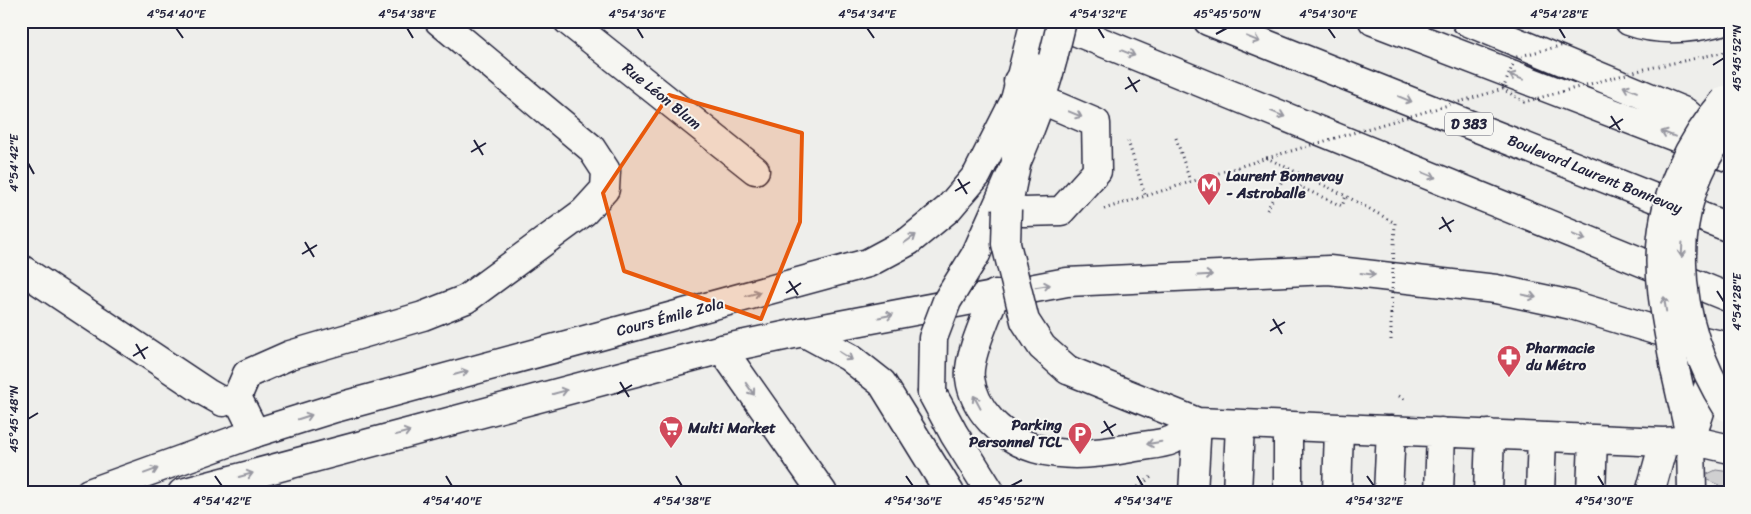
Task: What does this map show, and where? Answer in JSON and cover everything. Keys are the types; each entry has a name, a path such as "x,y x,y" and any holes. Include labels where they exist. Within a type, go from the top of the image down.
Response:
{"main road":[{"path":"21,269 223,402 237,397 247,374 290,355 423,316 466,299 584,212 606,189 606,171 591,148 439,21"},
{"name":"Rue Léon Blum","path":"568,21 755,170"},
{"path":"1035,21 1016,91 1016,165 1007,209 1006,244 1025,321 1042,347 1068,370 1197,422 1490,434 1542,438 1677,441 1730,449"},
{"path":"1050,21 1730,298"},
{"path":"991,493 954,434 932,393 933,338 947,301 976,254 1016,165 1042,100 1062,21"},
{"name":"Boulevard Laurent Bonnevay","path":"1208,21 1730,228"},
{"path":"1373,21 1730,158"},
{"path":"1466,21 1685,112 1730,151"},
{"path":"1629,21 1640,25 1693,29 1722,21"},
{"path":"1007,209 1024,212 1061,211 1097,170 1096,123 1016,91"},
{"name":"Cours Émile Zola","path":"89,493 255,433 335,408 868,263 909,241 948,209 977,175 1016,91"},
{"path":"1692,493 1677,441 1675,369 1662,285 1660,249 1665,217 1684,161 1699,134 1728,107"},
{"path":"1720,374 1697,349 1688,317 1682,284 1682,253 1684,223 1694,188 1728,107"},
{"path":"182,493 722,349 996,294 1067,282 1329,270 1496,289 1572,305 1655,330 1730,347"},
{"path":"996,294 975,347 969,376 973,395 982,411 1009,438 1056,454 1102,453 1171,440 1197,422"},
{"path":"1655,330 1709,360 1720,374 1728,408"},
{"path":"803,332 849,357 882,383 950,493"},
{"path":"722,349 823,493"},
{"path":"1650,493 1677,441 1720,374"},
{"path":"237,397 255,433"},
{"path":"1193,493 1197,422"},
{"path":"1237,493 1240,424"},
{"path":"1288,426 1288,493"},
{"path":"1337,493 1339,428"},
{"path":"1388,493 1392,430"},
{"path":"1439,493 1441,432"},
{"path":"1488,493 1490,434"},
{"path":"1540,493 1542,438"},
{"path":"1591,493 1593,439"}],"path":[{"path":"1503,89 1516,58 1564,44"},
{"path":"1125,133 1145,195 1503,89 1524,102 1645,69 1730,51"},
{"path":"1176,138 1190,181"},
{"path":"1267,158 1346,196 1395,223 1391,340"},
{"path":"1267,210 1288,169"},
{"path":"1306,177 1300,187 1342,206 1346,196"}],"highlighted area":[{"path":"669,95 802,133 800,222 761,319 624,271 603,193"}],"shaded area":[{"path":"1716,470 1730,472 1730,490 1705,479 1703,476"}],"place":[{"name":"Laurent Bonnevay - Astroballe","path":"1209,206"},
{"name":"Pharmacie du Métro","path":"1509,378"},
{"name":"Multi Market","path":"671,449"},
{"name":"Parking Personnel TCL","path":"1080,455"}]}
